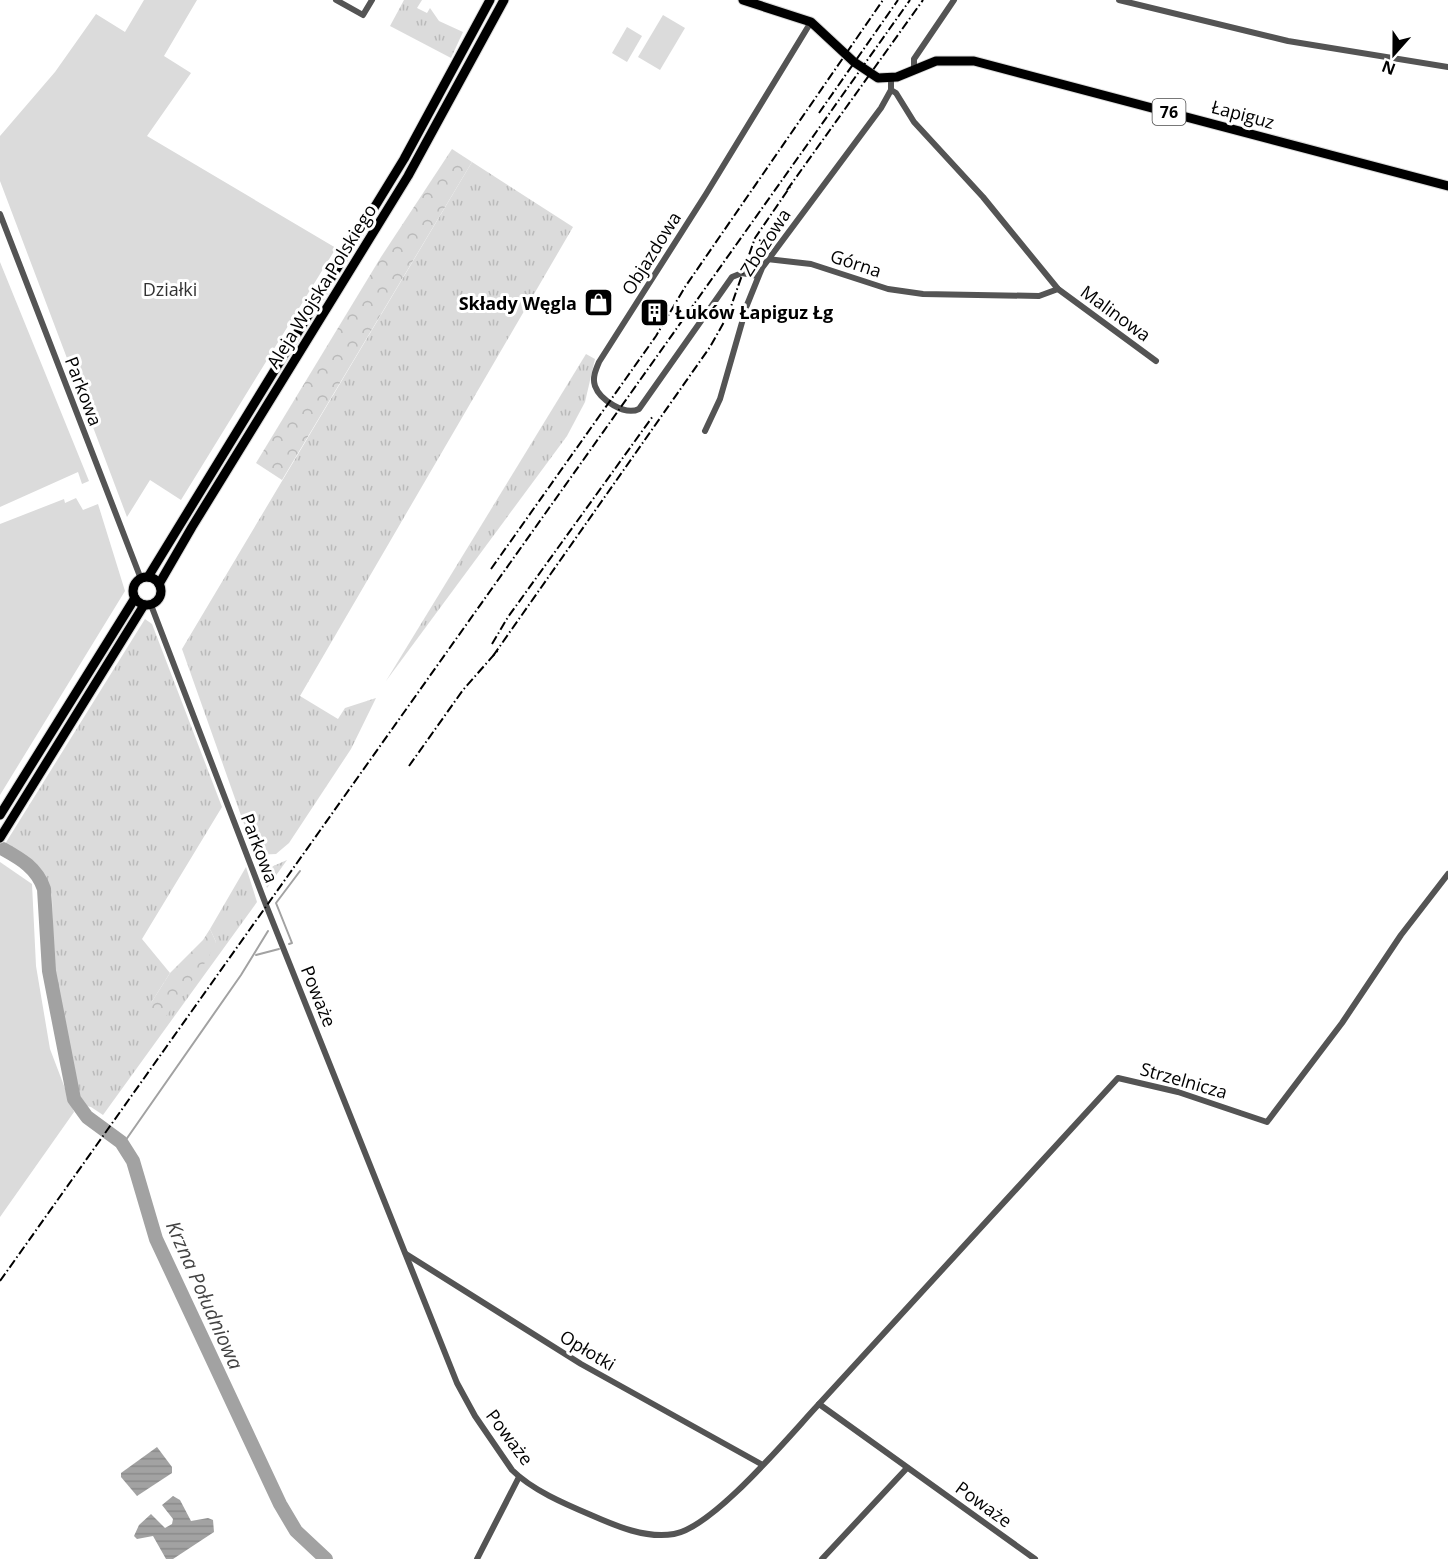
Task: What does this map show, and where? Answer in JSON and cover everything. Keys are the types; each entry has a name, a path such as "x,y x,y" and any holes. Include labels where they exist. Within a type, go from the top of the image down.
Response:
{"main road":[{"name":"Aleja Wojska Polskiego","path":"144,578 404,159 490,0"},
{"name":"Aleja Wojska Polskiego","path":"159,584 188,532 408,176 504,0"},
{"path":"743,0 811,22 842,52 870,74 878,78 891,79"},
{"name":"Łapiguz","path":"891,79 944,60 994,66 1448,186"},
{"path":"0,815 135,598 134,587 144,578 159,584 160,598 148,605 0,838"},
{"path":"135,598 148,605"}],"street":[{"path":"336,0 363,15 372,0"},
{"path":"914,69 914,59 918,52 954,0"},
{"path":"1119,0 1288,41 1448,67"},
{"name":"Objazdowa","path":"758,276 742,273 732,276 639,409 628,412 619,408 597,390 594,381 598,362 683,231 811,22"},
{"path":"891,79 891,90"},
{"name":"Zbożowa","path":"705,431 720,399 758,276 767,260 881,108 891,90"},
{"name":"Malinowa","path":"891,90 896,93 914,122 983,197 1058,289 1156,361"},
{"name":"Parkowa","path":"0,214 144,578"},
{"name":"Górna","path":"767,260 811,264 888,289 936,295 1039,296 1058,289"},
{"name":"Parkowa","path":"148,605 264,900"},
{"name":"Strzelnicza","path":"819,1404 1118,1078 1178,1092 1267,1122 1342,1023 1401,935 1448,874"},
{"name":"Poważe","path":"264,900 457,1383 475,1416 519,1477 604,1521 643,1533 676,1534 701,1523 720,1508 819,1404 1035,1559"},
{"name":"Opłotki","path":"405,1254 574,1359 761,1464"},
{"path":"822,1559 907,1467"},
{"path":"477,1559 519,1477"}],"green space":[{"name":"Działki","path":"144,0 197,0 164,56 191,73 147,136 336,248 181,500 150,480 127,517 0,181 0,136 55,72 96,14 125,32"},
{"path":"404,0 422,0 417,8 427,13 430,8 439,21 463,32 451,58 390,26"},
{"path":"663,15 685,28 660,70 638,57"},
{"path":"627,27 642,36 627,62 612,53"},
{"path":"452,149 472,162 282,480 256,463 381,257"},
{"path":"472,162 573,227 300,696 338,719 345,708 376,698 351,749 289,843 276,854 255,855 182,649"},
{"path":"0,262 89,481 82,484 78,472 0,507"},
{"path":"586,354 595,359 585,402 567,436 386,681"},
{"path":"76,498 83,510 98,504 125,591 0,795 0,524 64,499 65,503"},
{"path":"145,619 152,624 222,807 142,939 170,973 151,1003 216,942 210,929 246,867 257,902 103,1115 91,1107 82,1105 75,1084 53,957 52,895 45,876 35,863 5,844"},
{"path":"287,860 267,888 262,871"},
{"path":"0,862 32,884 36,966 50,1049 74,1112 0,1217"},
{"path":"210,929 216,942 207,960 161,1023 154,1019 151,1003 170,973 203,940"}],"shaded area":[{"path":"157,1447 172,1467 172,1473 137,1496 121,1477 121,1473"},
{"path":"173,1496 180,1500 191,1521 208,1518 213,1520 214,1532 173,1559 166,1559 153,1536 137,1539 134,1536 139,1525 151,1514 165,1528 172,1524 173,1519 162,1505"}],"waterway":[{"name":"Krzna Południowa","path":"3,849 33,870 44,889 49,971 74,1099 87,1117 121,1142 133,1161 156,1239 280,1504 296,1531 326,1559"},
{"path":"289,944 292,943 276,903 300,871"},
{"path":"123,1144 241,975 268,931"},
{"path":"256,955 279,949"}],"railway":[{"path":"491,569 656,336 685,287 883,0"},
{"path":"819,113 898,0"},
{"path":"0,1281 910,0"},
{"path":"787,190 923,0"},
{"path":"493,656 710,347 728,315 755,238 792,184"},
{"path":"492,644 508,617 653,416"},
{"path":"409,766 463,690 499,649"}],"place":[{"name":"Składy Węgla","path":"598,303"},
{"name":"Łuków Łapiguz Łg","path":"654,312"}]}
